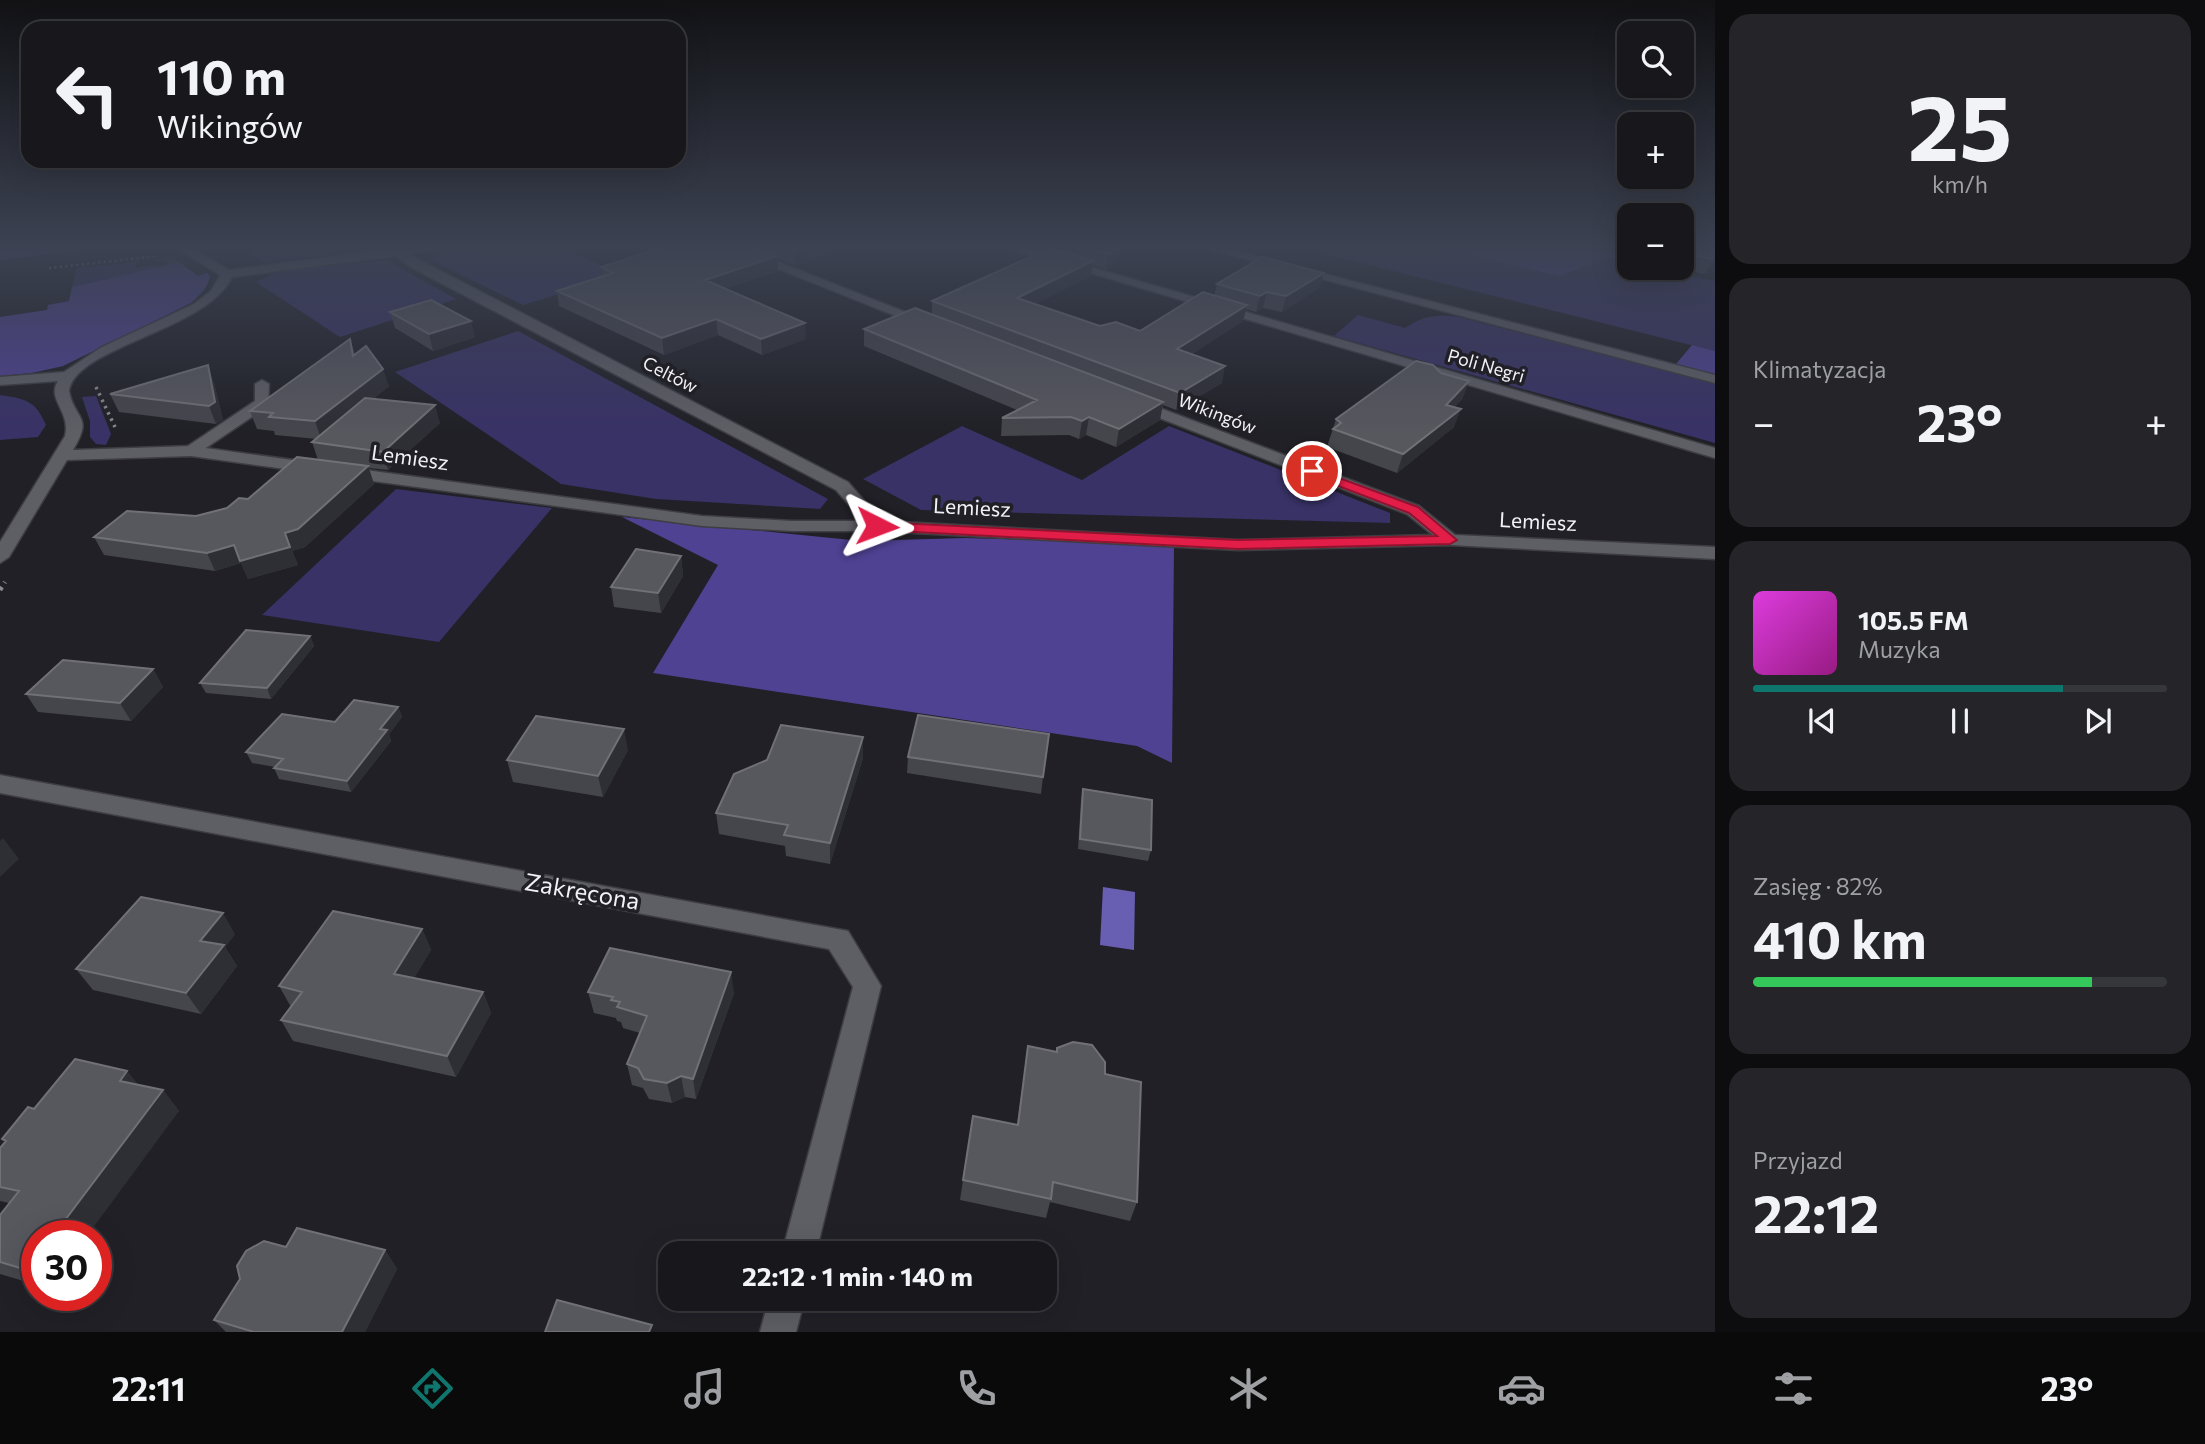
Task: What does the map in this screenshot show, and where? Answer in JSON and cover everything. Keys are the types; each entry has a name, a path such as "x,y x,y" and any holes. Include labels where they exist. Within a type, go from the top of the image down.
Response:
{"street":[{"path":"0,557 73,436 75,421 62,393 62,385 69,376 97,355 193,308"},
{"name":"Celtów","path":"499,308 842,486 877,526"},
{"path":"888,308 947,331"},
{"name":"Poli Negri","path":"1218,308 1715,453"},
{"path":"1442,308 1715,379"},
{"path":"0,381 69,376"},
{"path":"191,451 263,403 262,384"},
{"name":"Wikingów","path":"1115,396 1413,510 1450,540"},
{"name":"Lemiesz","path":"63,455 191,451 702,521 792,526 877,526 1238,545 1450,540 1715,553"},
{"name":"Zakręcona","path":"0,785 838,939 867,986 802,1241"},
{"path":"778,1332 784,1311"}],"path":[{"path":"93,381 120,438 111,454"},
{"path":"0,590 7,579"}],"shaded area":[{"path":"181,308 63,366 0,376 0,317 47,310"},
{"path":"296,308 428,308 340,337"},
{"path":"1543,308 1715,308 1715,351"},
{"path":"1358,315 1405,328 1430,317 1458,317 1715,383 1715,443 1334,336"},
{"path":"518,331 828,499 820,509 656,499 561,484 395,372"},
{"path":"1692,345 1715,351 1715,374 1676,364"},
{"path":"0,395 29,402 38,410 46,425 38,437 0,440"},
{"path":"96,396 111,434 106,445 96,444 90,437 90,421 82,397"},
{"path":"962,426 1082,480 1169,426 1390,513 1390,523 921,510 863,479"},
{"path":"396,489 552,508 439,642 262,615"},
{"path":"622,517 861,541 965,538 1174,544 1172,763 1137,746 653,673 718,565"},
{"path":"1103,887 1135,892 1134,950 1100,945"}],"building":[{"path":"403,308 447,308 471,321 429,334 390,312"},
{"path":"595,308 770,308 805,323 761,339 716,319 662,338"},
{"path":"915,308 1163,402 1119,429 1089,417 1082,421 1071,417 1002,418 1037,400 864,329"},
{"path":"951,308 1047,308 1100,326 1116,322 1140,331 1177,308 1242,308 1177,349 1225,366 1180,393"},
{"path":"350,339 353,356 366,346 383,369 315,421 269,417 273,413 250,411"},
{"path":"1416,361 1433,365 1441,373 1469,381 1446,405 1461,409 1403,454 1333,429 1341,423 1336,419"},
{"path":"208,365 215,402 209,406 110,394"},
{"path":"365,398 435,405 383,452 312,442"},
{"path":"297,457 368,466 298,529 285,533 290,547 240,561 234,545 207,553 94,537 127,511 196,516 227,508 239,498 248,499"},
{"path":"636,549 681,556 658,593 611,587"},
{"path":"246,630 310,636 267,688 200,683"},
{"path":"63,660 153,669 120,703 26,694"},
{"path":"354,700 398,707 380,729 387,730 347,781 274,768 283,759 246,752 282,714 335,722"},
{"path":"918,715 1049,734 1043,777 908,757"},
{"path":"536,716 624,729 598,776 507,760"},
{"path":"781,725 863,737 830,843 784,835 788,825 716,813 734,774 767,760"},
{"path":"1083,789 1152,800 1151,850 1080,839"},
{"path":"141,897 223,913 200,941 224,945 186,993 76,969"},
{"path":"333,911 422,929 394,974 483,992 447,1056 281,1020 302,992 279,986"},
{"path":"610,948 731,972 693,1079 681,1076 667,1083 644,1079 638,1068 627,1064 647,1016 617,1007 620,1002 611,1000 613,997 588,992"},
{"path":"1073,1042 1092,1045 1105,1062 1105,1074 1141,1082 1137,1202 1053,1182 1051,1199 963,1180 973,1116 1018,1125 1028,1046 1057,1052 1057,1048"},
{"path":"75,1059 127,1071 120,1081 163,1090 65,1220 21,1220 21,1268 0,1262 0,1215 19,1191 0,1187 0,1148 6,1141 2,1139 28,1107 34,1109"},
{"path":"297,1228 385,1250 342,1332 254,1332 214,1320 240,1279 237,1266 246,1251 264,1241 286,1247"},
{"path":"557,1300 652,1325 649,1332 545,1332"}],"route":[{"path":"877,526 1238,545 1450,540 1413,510 1312,471"}]}
